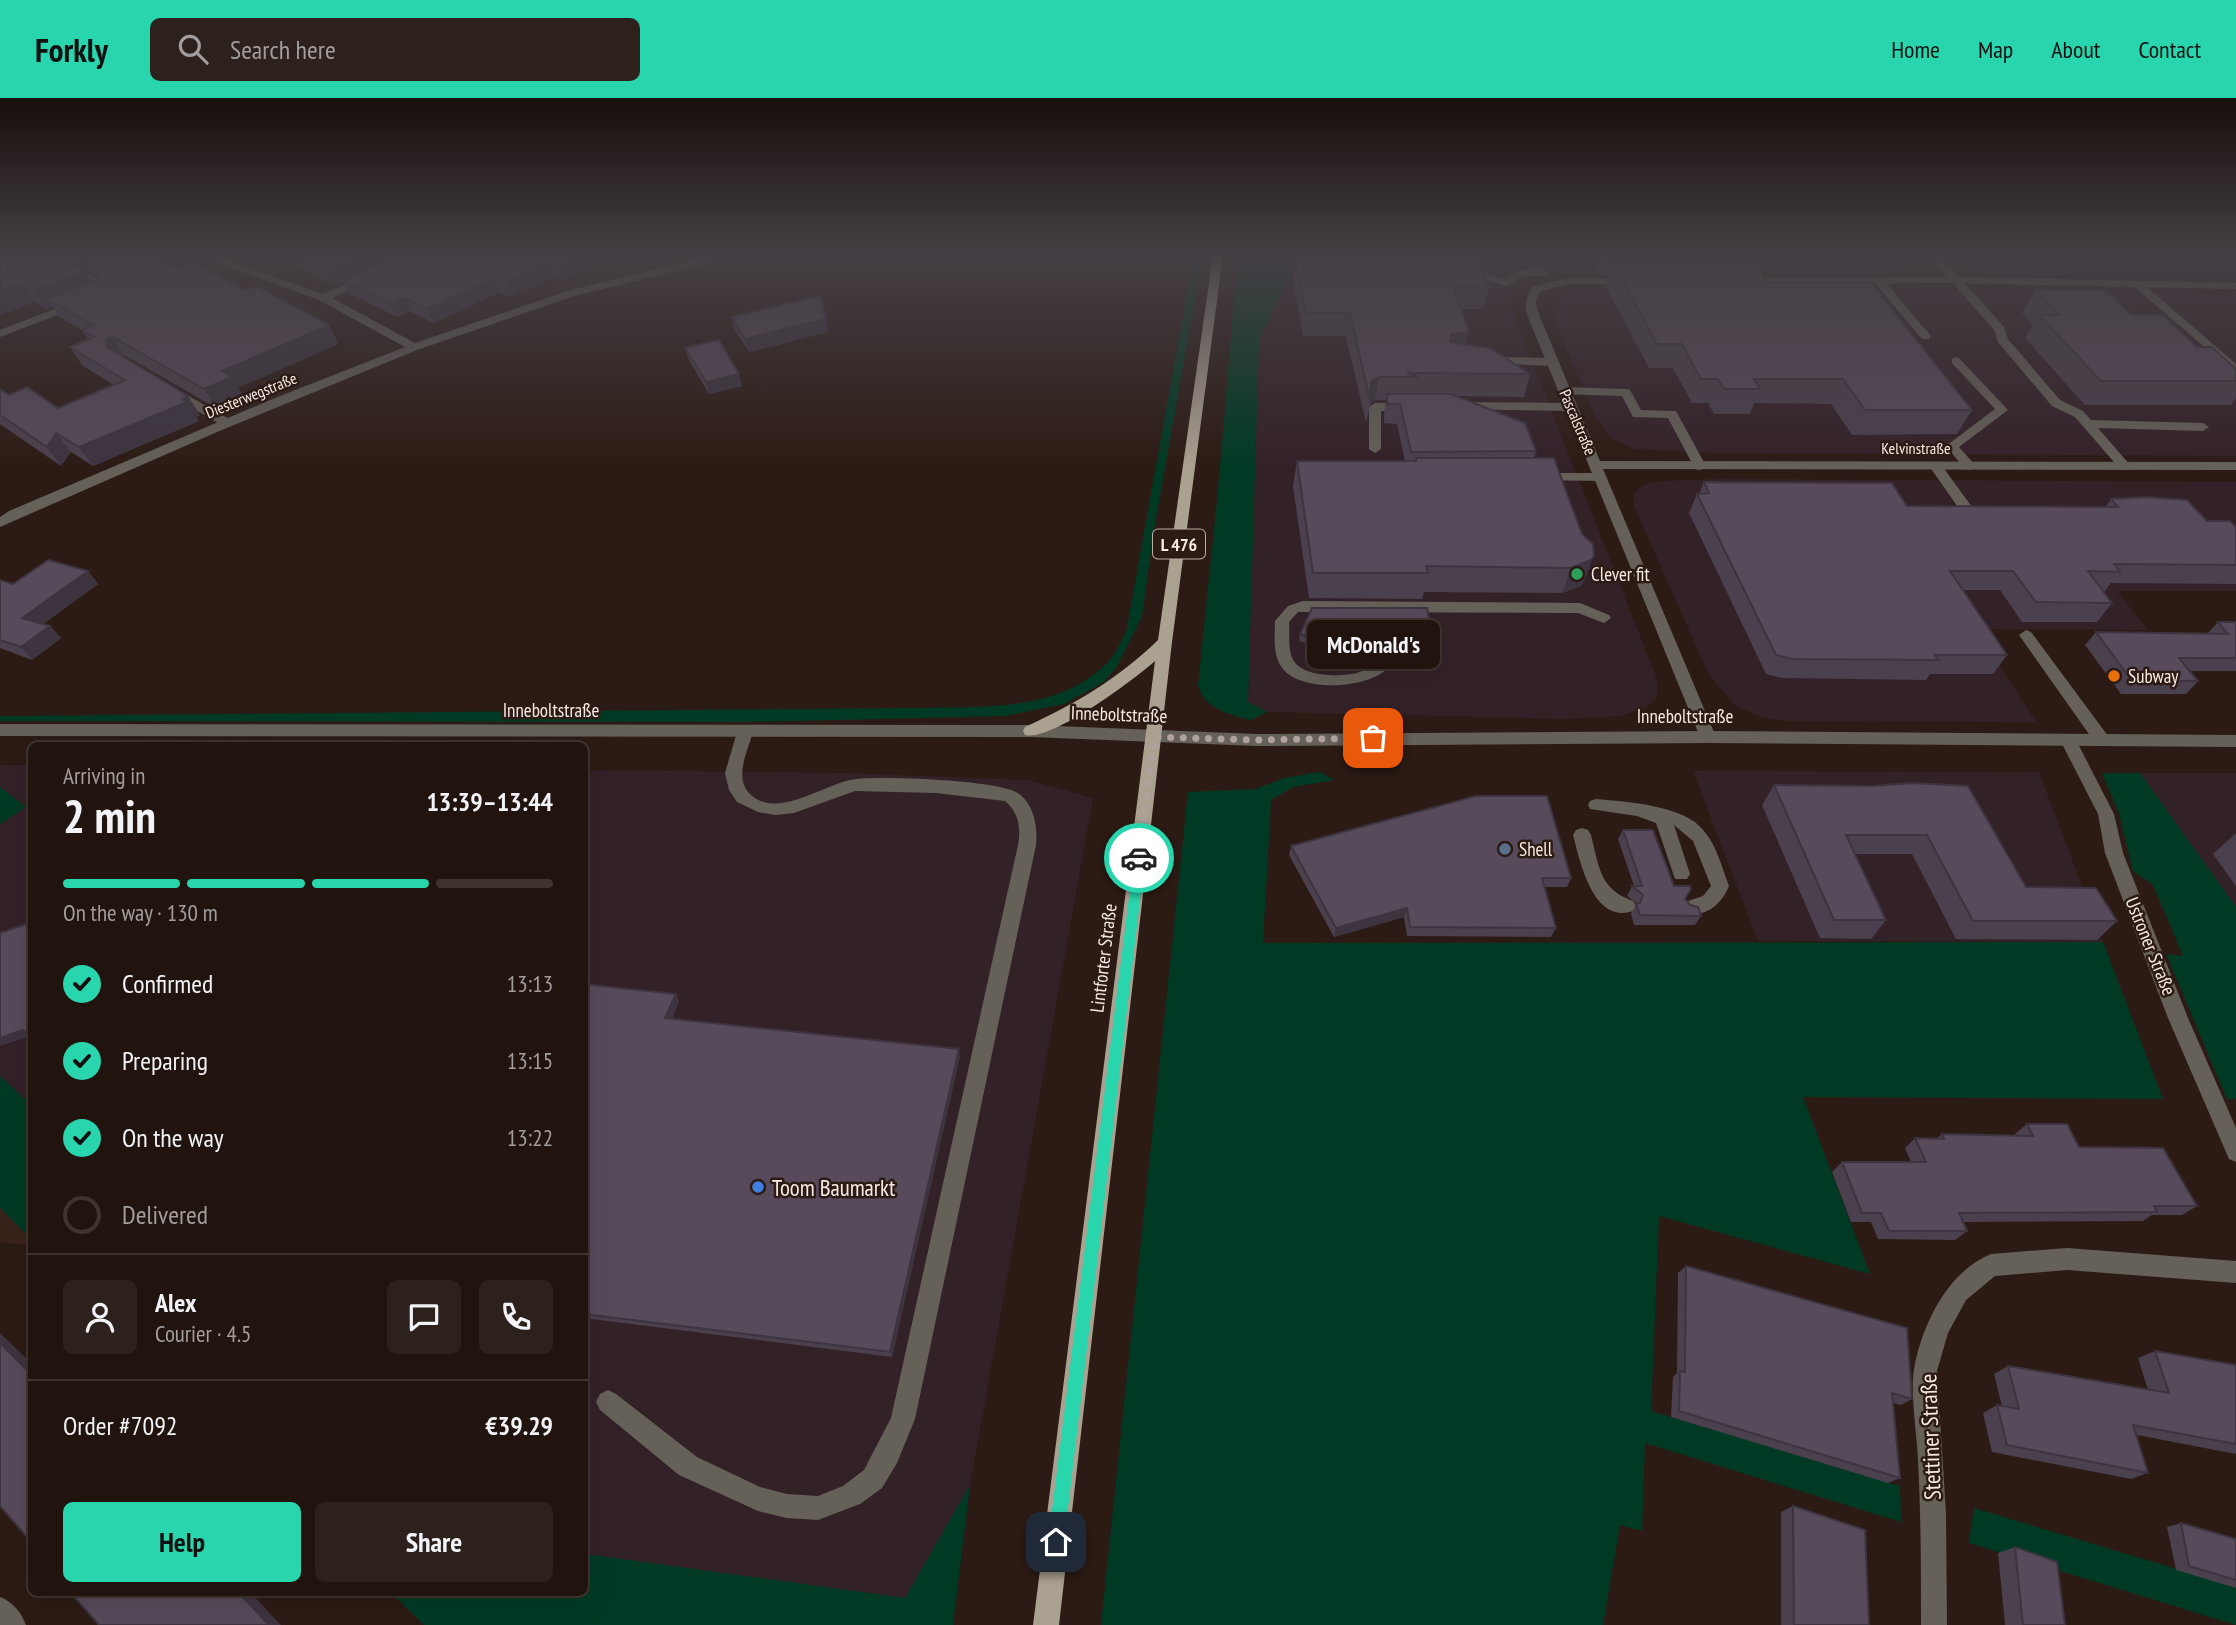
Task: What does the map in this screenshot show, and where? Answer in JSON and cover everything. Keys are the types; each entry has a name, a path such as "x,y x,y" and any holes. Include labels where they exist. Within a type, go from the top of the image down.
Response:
{"main road":[{"name":"Lintforter Straße","path":"1046,1625 1164,642 1208,326"},
{"path":"1031,731 1076,711 1107,693 1133,675 1164,642"}],"street":[{"path":"0,334 20,326"},
{"path":"374,326 414,348"},
{"name":"Diesterwegstraße","path":"0,523 7,512 414,348 475,326"},
{"name":"Pascalstraße","path":"1538,326 1708,737"},
{"path":"1917,326 1926,337"},
{"path":"1998,326 2002,340 2056,403 2079,414 2125,466"},
{"path":"2186,326 2236,370"},
{"path":"1476,361 1552,362"},
{"path":"1955,361 2002,410 1952,446 1970,466"},
{"path":"159,382 227,423"},
{"path":"1564,391 1626,393 1637,414 1672,414 1700,466"},
{"path":"1441,406 1571,407"},
{"path":"1376,449 1375,407 1415,407"},
{"path":"2087,424 2203,426"},
{"name":"Kelvinstraße","path":"1531,477 1700,466 2236,466"},
{"path":"1935,466 1975,522"},
{"path":"1381,666 1357,678 1302,674 1285,660 1282,621 1293,609 1303,606 1580,608 1604,618"},
{"path":"2026,635 2102,740"},
{"name":"Inneboltstraße","path":"0,730 1031,731 1257,740 1708,737 2236,741"},
{"path":"608,1402 688,1466 758,1499 786,1506 818,1508 850,1495 873,1479 888,1454 903,1419 1027,845 1030,829 1023,812 1010,797 982,790 855,785 808,803 785,808 754,804 743,797 733,773 745,732"},
{"name":"Ustroner Straße","path":"2068,740 2106,814 2114,853 2178,1017 2236,1152"},
{"path":"1597,805 1652,813 1689,824 1699,832 1720,886 1718,895 1710,902 1690,906"},
{"path":"1652,813 1663,819 1681,874"},
{"path":"1582,835 1598,888 1604,898 1627,906"},
{"name":"Stettiner Straße","path":"1934,1625 1933,1514 1925,1371 1938,1329 1958,1292 1991,1265 2067,1259 2236,1272"},
{"path":"0,1610 13,1625"}],"shaded area":[{"path":"1266,326 1518,326 1657,679 1658,692 1655,700 1645,708 1620,716 1566,719 1267,712 1248,702 1259,340"},
{"path":"1557,326 2236,326 2236,456 1713,453 1634,449 1613,439 1596,418"},
{"path":"1718,479 2236,482 2236,591 2117,591 2148,630 1976,629 2036,722 1785,721 1763,718 1734,705 1708,673 1634,506 1633,493 1646,484"},
{"path":"0,765 28,765 28,1102 0,1076"},
{"path":"588,770 845,773 1027,780 1093,798 970,1485 905,1598 588,1554"},
{"path":"1693,771 2039,772 2103,942 1758,941"},
{"path":"2140,773 2236,773 2236,907"},
{"path":"0,1208 28,1236 28,1246 0,1242"}],"green space":[{"path":"1181,326 1190,326 1154,529 1142,616 1117,666 1104,682 1064,704 1005,716 747,722 0,721 0,716 991,706 1040,699 1064,692 1085,681 1105,665 1126,633"},
{"path":"1232,326 1266,326 1259,340 1248,702 1267,712 1251,720 1212,706 1201,694 1198,686"},
{"path":"1320,772 1334,780 1293,787 1271,800 1263,943 2103,942 2163,1099 1803,1097 1870,1274 1659,1216 1651,1411 1900,1486 1901,1522 1645,1443 1642,1531 1620,1525 1603,1625 1101,1625 1188,792 1256,789 1284,778"},
{"path":"2102,773 2140,773 2236,907 2236,1099 2227,1099 2166,954 2183,956 2153,885 2133,871 2119,814"},
{"path":"0,787 26,807 0,824"},
{"path":"0,1076 28,1102 28,1236 0,1208"},
{"path":"970,1485 953,1625 424,1625 394,1596 588,1596 588,1554 905,1598"},
{"path":"1974,1508 2236,1587 2236,1625 1969,1543"}],"building":[{"path":"90,326 326,326 222,371 232,377 204,389 111,336 106,340 107,347 188,396 182,399 187,402 79,447 56,433 47,447 0,415 0,389 9,395 27,387 58,408 125,380 70,347 94,337 82,330"},
{"path":"737,326 797,326 745,339"},
{"path":"1353,326 1467,326 1469,332 1451,334 1450,342 1490,348 1530,374 1407,373 1418,377 1379,377 1371,382 1370,400"},
{"path":"1647,326 1905,326 1972,410 1865,410 1843,379 1754,379 1760,389 1724,389 1718,379 1701,379 1682,344 1657,344"},
{"path":"2050,326 2175,326 2197,347 2212,347 2236,369 2236,381 2101,381"},
{"path":"719,340 739,374 706,382 685,348"},
{"path":"1387,394 1451,394 1525,423 1536,451 1411,452 1400,404 1387,404"},
{"path":"1416,458 1554,458 1582,534 1593,544 1594,556 1591,560 1571,568 1426,566 1428,573 1313,573 1297,461 1416,461"},
{"path":"1704,482 1892,483 1907,506 2118,507 2111,499 2147,497 2187,500 2207,521 2230,521 2236,527 2236,565 2114,564 2120,572 2088,571 2112,603 2036,602 2013,571 1950,571 2007,655 1935,655 1939,660 1793,659 1776,655 1697,494 1709,493"},
{"path":"48,560 88,571 22,618 50,626 21,647 0,640 0,580 13,584"},
{"path":"1312,608 1427,608 1434,643 1345,641 1342,646 1300,634"},
{"path":"2218,622 2236,622 2236,658 2179,658 2198,681 2132,681 2096,632 2228,634"},
{"path":"1912,783 1968,786 2026,887 2096,888 2117,921 1973,921 1927,835 1846,835 1886,920 1834,920 1774,785 1872,786"},
{"path":"1476,796 1547,796 1571,878 1542,878 1556,928 1410,927 1407,908 1336,928 1291,846"},
{"path":"1623,830 1653,830 1674,886 1690,886 1685,899 1690,905 1698,907 1701,916 1640,915 1636,904 1640,903 1643,895 1632,886 1642,886"},
{"path":"28,923 28,1035 23,1030 0,1038 0,933"},
{"name":"Toom Baumarkt","path":"588,984 676,994 665,1018 959,1049 890,1352 588,1314"},
{"path":"2027,1124 2067,1124 2079,1147 2163,1148 2197,1206 2154,1206 2157,1212 1959,1213 1967,1231 1889,1231 1881,1213 1862,1213 1842,1162 1926,1162 1915,1138 1944,1139 1942,1134 2033,1136"},
{"path":"1686,1266 1907,1328 1912,1399 1892,1393 1900,1478 1679,1411 1680,1371 1685,1372"},
{"path":"0,1343 28,1371 28,1538 0,1506"},
{"path":"2155,1351 2236,1365 2236,1444 2133,1425 2148,1473 2007,1445 1997,1405 2019,1409 2008,1366 2169,1393"},
{"path":"1793,1506 1865,1530 1869,1625 1794,1625"},
{"path":"2181,1523 2236,1539 2236,1580 2189,1566"},
{"path":"2015,1547 2057,1562 2065,1625 2023,1625"},
{"path":"74,1596 242,1596 269,1625 99,1625"}],"way so far":[{"path":"1139,858 1154,737 1257,740 1373,738"}],"place":[{"name":"Clever fit","path":"1577,574"},
{"name":"Subway","path":"2114,676"},
{"name":"McDonald's","path":"1373,738"},
{"name":"Shell","path":"1505,849"},
{"name":"Toom Baumarkt","path":"758,1187"}],"route":[{"path":"1056,1542 1139,858"}]}
